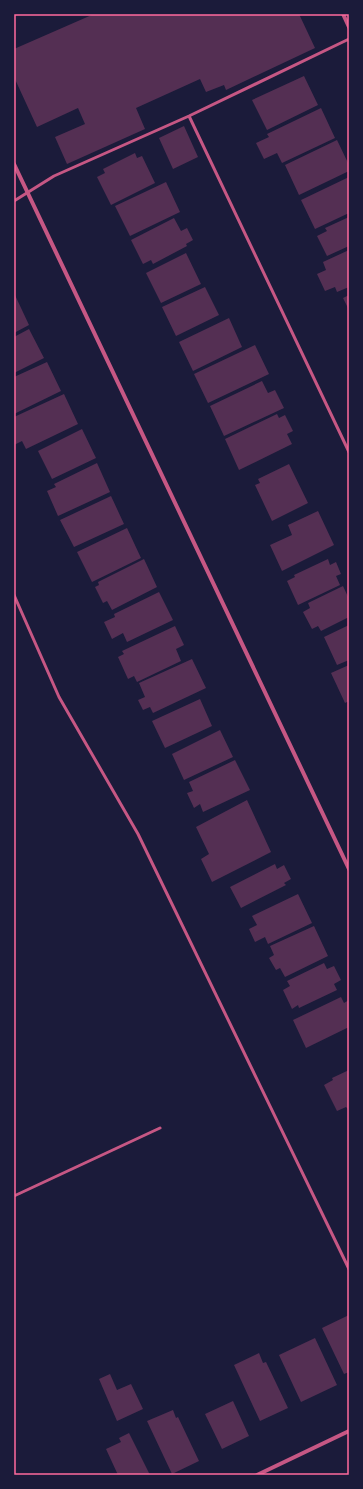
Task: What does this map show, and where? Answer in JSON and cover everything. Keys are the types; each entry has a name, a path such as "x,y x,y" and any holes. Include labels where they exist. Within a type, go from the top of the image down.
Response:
{"street":[{"path":"343,14 349,27"},
{"path":"14,164 349,869"},
{"path":"257,1475 349,1431"}],"lane":[{"path":"14,201 28,194 54,176 189,116 349,39"},
{"path":"189,116 349,452"},
{"path":"14,595 59,697 138,834 349,1269"},
{"path":"14,1196 160,1128"}],"building":[{"path":"94,14 299,14 315,48 226,90 224,85 206,92 200,79 136,108 145,129 67,164 55,137 85,124 78,108 37,127 14,77 14,49"},
{"path":"304,76 318,105 267,130 252,100"},
{"path":"321,108 335,138 282,163 277,153 264,159 256,143 269,137 267,134"},
{"path":"184,126 198,157 173,169 159,138"},
{"path":"337,140 349,165 349,171 299,195 285,165"},
{"path":"135,153 137,158 142,156 155,183 111,205 97,177 105,173 103,169"},
{"path":"349,177 349,213 315,229 301,200"},
{"path":"166,182 180,212 130,236 115,206"},
{"path":"349,217 349,246 327,256 317,236 327,231 325,228"},
{"path":"174,218 181,231 187,228 193,240 186,244 187,246 153,264 151,260 143,264 131,240"},
{"path":"349,250 349,287 337,292 335,287 325,291 317,274 326,270 323,262"},
{"path":"186,253 201,284 161,303 146,273"},
{"path":"205,287 219,315 176,336 162,307"},
{"path":"14,293 29,325 14,333"},
{"path":"349,295 349,310 343,298"},
{"path":"229,318 242,347 193,371 179,342"},
{"path":"29,329 44,358 14,373 14,337"},
{"path":"255,345 269,374 208,403 194,374"},
{"path":"47,362 61,391 14,414 14,377"},
{"path":"262,381 268,393 275,390 284,408 224,436 210,406"},
{"path":"64,394 78,424 26,449 22,441 14,445 14,417"},
{"path":"277,414 279,418 285,415 293,431 287,434 292,444 239,470 225,439"},
{"path":"82,429 96,458 52,479 38,451"},
{"path":"97,463 110,492 58,516 47,491 56,487 54,484"},
{"path":"289,464 308,503 272,521 255,485 260,483 258,479"},
{"path":"111,496 124,524 74,547 60,520"},
{"path":"318,511 334,545 282,571 270,545 292,535 288,525"},
{"path":"127,528 141,558 92,582 77,552"},
{"path":"144,559 157,587 112,610 107,601 103,603 95,587 99,585 98,582"},
{"path":"328,559 330,565 336,562 341,574 336,576 340,585 298,605 287,581 295,577 294,575"},
{"path":"343,586 349,599 349,617 321,631 318,626 312,629 303,612 310,608 308,603"},
{"path":"159,592 173,620 127,642 123,633 112,639 104,622 115,617 114,614"},
{"path":"349,625 349,660 337,665 324,637"},
{"path":"175,626 184,645 176,649 181,661 137,682 134,676 128,679 118,657 124,654 122,651"},
{"path":"192,659 206,688 153,713 150,707 143,710 138,700 145,697 139,683"},
{"path":"349,665 349,701 345,703 331,673"},
{"path":"200,699 212,726 165,748 152,721"},
{"path":"220,730 233,757 184,780 172,754"},
{"path":"235,760 250,790 203,812 200,804 194,808 187,793 193,791 189,782"},
{"path":"247,800 271,852 212,882 201,859 209,854 196,827"},
{"path":"275,864 277,869 284,865 291,879 284,883 286,885 241,908 230,887"},
{"path":"298,894 312,923 268,944 265,937 255,942 249,929 257,925 252,916"},
{"path":"314,926 328,956 285,977 280,968 276,970 269,958 274,955 270,946"},
{"path":"324,963 327,969 334,966 341,980 334,984 337,990 299,1008 298,1005 292,1009 283,990 290,986 287,981"},
{"path":"341,997 344,1003 349,1000 349,1027 306,1048 293,1020"},
{"path":"349,1070 349,1109 346,1107 337,1111 324,1085 333,1080 332,1078"},
{"path":"349,1315 349,1372 344,1374 322,1328"},
{"path":"315,1338 337,1385 301,1402 279,1355"},
{"path":"259,1353 263,1363 266,1362 288,1408 260,1421 234,1365"},
{"path":"110,1374 117,1390 131,1384 143,1409 117,1421 99,1379"},
{"path":"233,1401 249,1436 222,1449 205,1414"},
{"path":"173,1410 176,1418 178,1417 199,1461 172,1474 147,1421"},
{"path":"129,1433 150,1475 118,1475 106,1449 121,1442 119,1438"}]}
